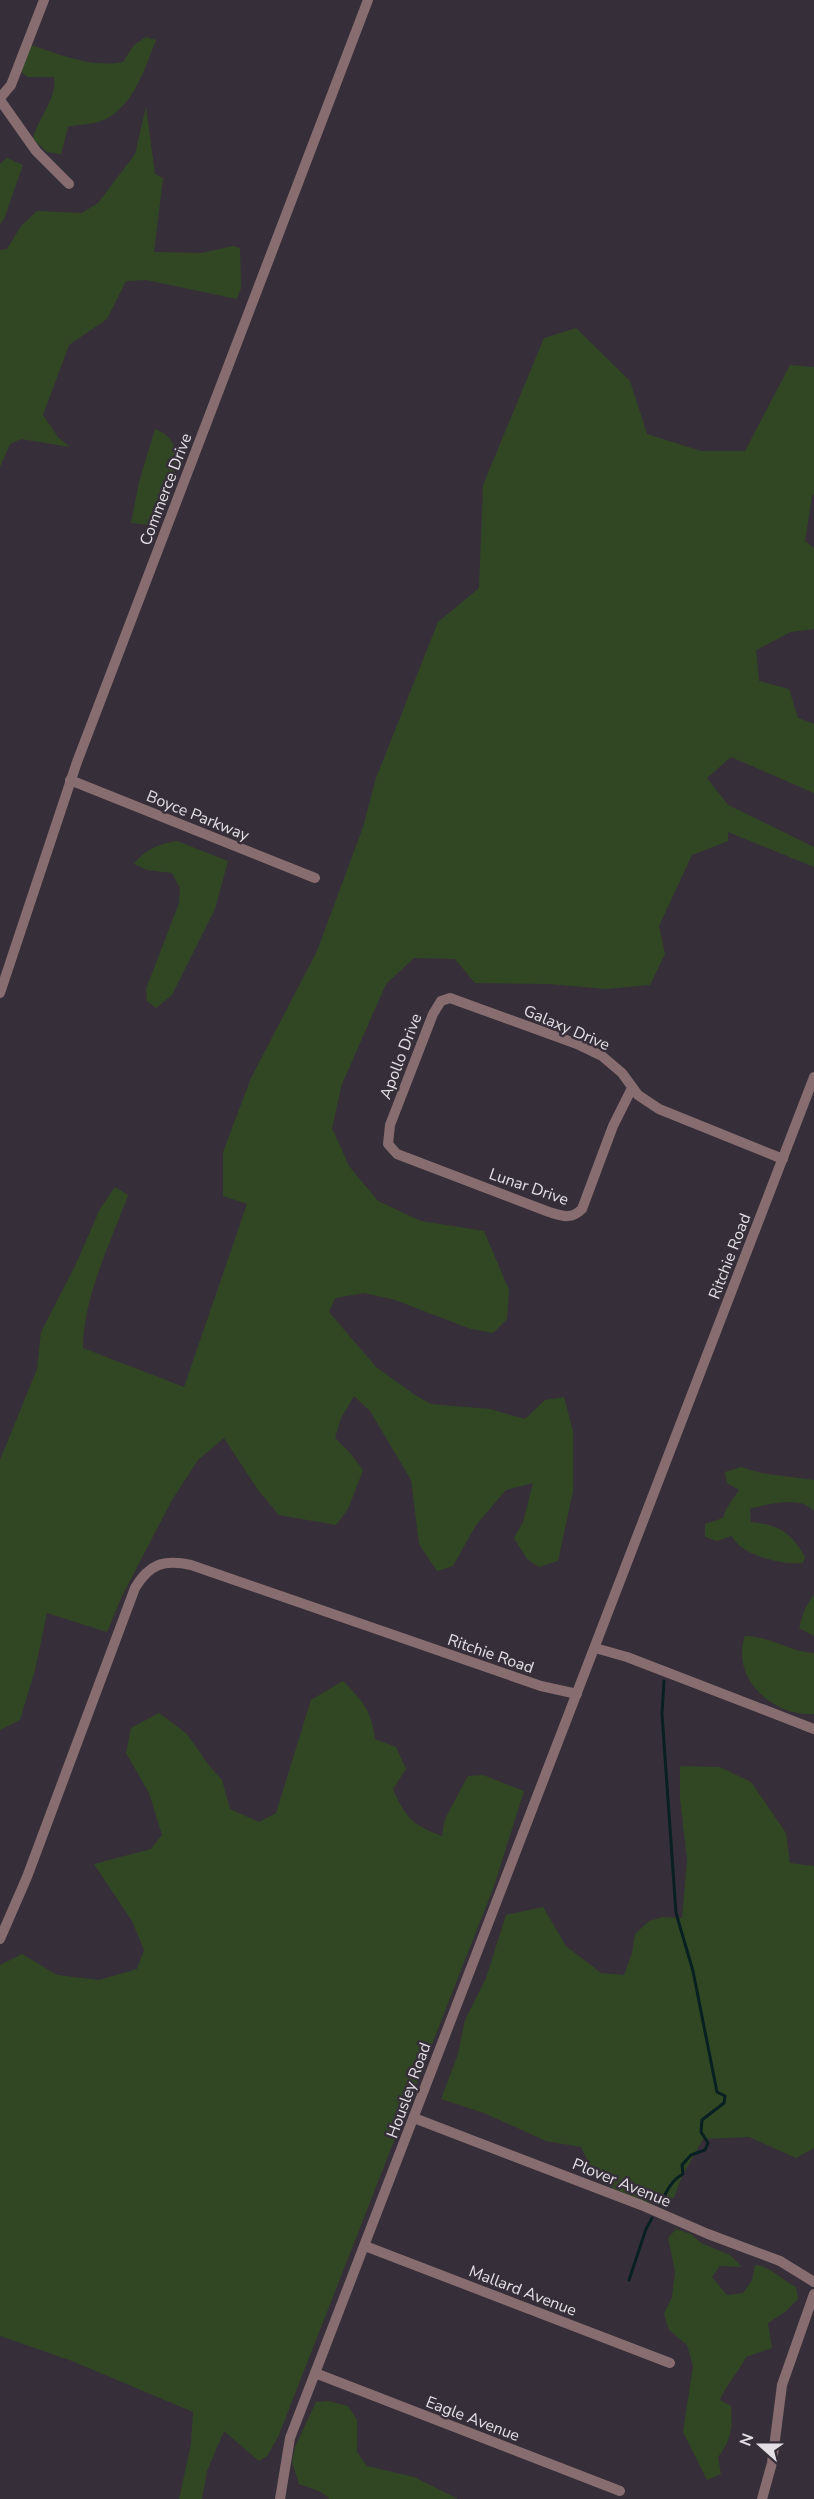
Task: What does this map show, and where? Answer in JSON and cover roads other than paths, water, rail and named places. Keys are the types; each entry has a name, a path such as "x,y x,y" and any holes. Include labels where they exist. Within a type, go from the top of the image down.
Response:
{"street":[{"path":"44,0 11,85 0,99 36,151 69,184"},
{"name":"Commerce Drive","path":"0,993 70,780 368,0"},
{"name":"Boyce Parkway","path":"70,780 315,878"},
{"name":"Apollo Drive","path":"387,1141 390,1125 433,1014 441,1001 450,998 458,999"},
{"name":"Galaxy Drive","path":"458,999 602,1056 622,1073 638,1095 666,1112 783,1159"},
{"name":"Ritchie Road","path":"0,1939 27,1877 135,1588 147,1570 158,1564 172,1562 191,1564 541,1686 576,1694 814,1077"},
{"name":"Lunar Drive","path":"387,1141 391,1150 398,1154 566,1217 577,1214 582,1209 614,1126 632,1088"},
{"path":"595,1648 814,1729"},
{"name":"Housley Road","path":"280,2499 286,2451 576,1694"},
{"name":"Plover Avenue","path":"414,2118 780,2261 814,2282"},
{"name":"Mallard Avenue","path":"365,2246 670,2363"},
{"path":"762,2499 772,2463 782,2385 814,2294"},
{"name":"Eagle Avenue","path":"315,2373 621,2491"}],"waterway":[{"path":"660,2205 666,2192 683,2174 682,2165 691,2155 705,2150 708,2143 701,2132 702,2120 724,2103 725,2096 717,2092 693,1971 676,1913 662,1714 664,1681"},
{"path":"629,2280 652,2218"}]}
